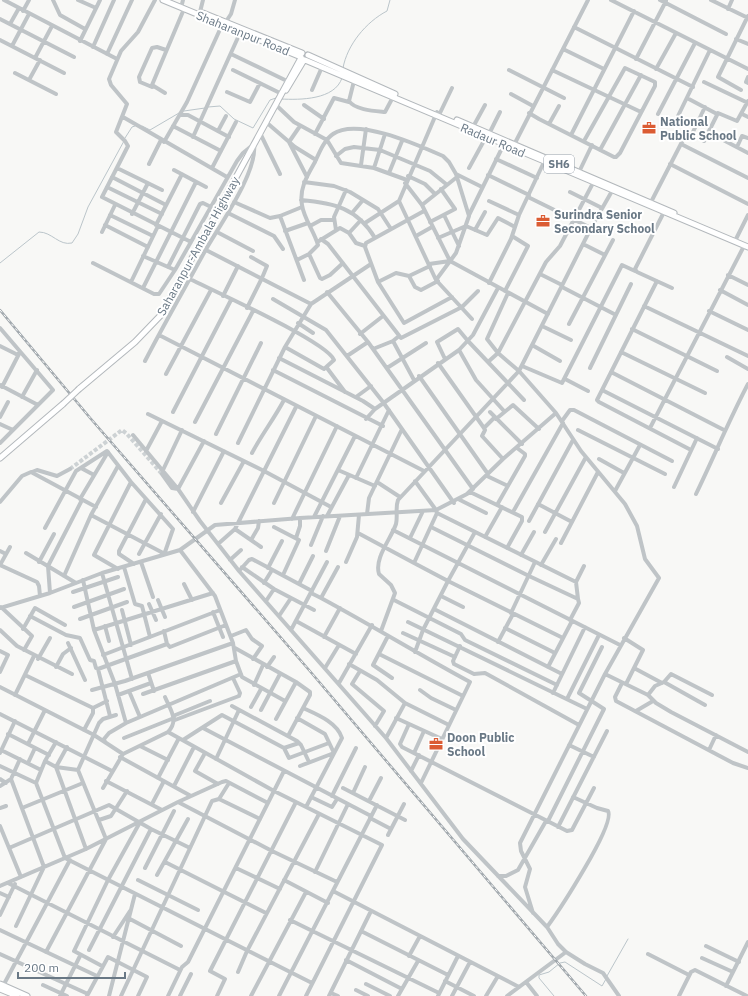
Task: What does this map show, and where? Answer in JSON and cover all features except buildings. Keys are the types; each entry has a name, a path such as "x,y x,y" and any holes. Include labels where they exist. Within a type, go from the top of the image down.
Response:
{"main road":[{"name":"Shaharanpur Road","path":"167,0 183,4 240,33 303,57"},
{"name":"Shaharanpur Road","path":"183,4 224,24 303,57"},
{"name":"Radaur Road","path":"303,57 322,68 339,72"},
{"name":"Radaur Road","path":"303,57 474,127 504,144 544,162 612,191 649,204 664,212 747,246"},
{"name":"Saharanpur-Ambala Highway","path":"0,458 135,342 161,315 277,104 287,81 303,57"},
{"name":"Saharanpur-Ambala Highway","path":"282,94 292,82 303,57"},
{"name":"Radaur Road","path":"347,75 354,80 392,97 438,113 487,135 578,172 649,204 736,239 747,246"},
{"path":"1,986 17,996"},
{"path":"1,986 27,996"}],"street":[{"path":"4,0 116,59"},
{"path":"10,24 29,0"},
{"path":"52,0 60,15 85,29"},
{"path":"78,0 96,8"},
{"path":"80,41 100,0"},
{"path":"93,47 114,0"},
{"path":"107,54 132,0"},
{"path":"155,0 138,32 123,48 116,59 109,79 111,85 127,104 116,132 128,146 102,197 132,214 190,242"},
{"path":"200,12 203,0"},
{"path":"149,164 162,141 181,113 224,24 231,14 235,0"},
{"path":"514,145 588,0"},
{"path":"611,0 748,69"},
{"path":"660,0 666,1 726,34"},
{"path":"711,0 718,1 728,9 748,17 736,38 719,78 741,90"},
{"path":"728,9 732,0"},
{"path":"636,59 666,1"},
{"path":"152,87 183,4"},
{"path":"571,135 634,11"},
{"path":"12,46 29,14"},
{"path":"0,19 74,57"},
{"path":"29,80 52,26"},
{"path":"574,27 693,87"},
{"path":"193,137 240,33"},
{"path":"656,69 676,33"},
{"path":"736,38 748,44"},
{"path":"0,40 64,73"},
{"path":"658,114 695,42"},
{"path":"165,92 140,82 139,77 152,48 157,47 166,50"},
{"path":"563,49 604,69"},
{"path":"678,116 710,50"},
{"path":"230,54 287,81"},
{"path":"312,90 322,68"},
{"path":"529,113 614,157 618,156 656,84 655,82 625,68 584,141"},
{"path":"233,70 282,94"},
{"path":"509,70 564,98"},
{"path":"552,70 641,112"},
{"path":"15,73 56,94"},
{"path":"600,150 640,75"},
{"path":"748,77 746,82 748,83"},
{"path":"349,102 354,80"},
{"path":"687,98 717,114 720,112 737,121 748,102 704,82"},
{"path":"227,92 250,102 260,83"},
{"path":"349,233 363,221 399,201 421,148 452,88"},
{"path":"511,94 533,106"},
{"path":"315,134 334,98 369,110 385,112 392,97"},
{"path":"277,104 300,126 327,140 341,163 374,168 407,180 425,184 435,194"},
{"path":"304,105 324,119"},
{"path":"474,127 485,105"},
{"path":"549,124 558,106"},
{"path":"649,204 686,135 692,134 704,107"},
{"path":"469,168 500,112"},
{"path":"181,113 186,114 228,137"},
{"path":"704,141 717,114"},
{"path":"742,114 748,117"},
{"path":"218,131 226,116"},
{"path":"123,117 136,126 227,177"},
{"path":"212,168 236,122"},
{"path":"266,122 289,142 316,160"},
{"path":"173,126 221,151"},
{"path":"289,142 300,126"},
{"path":"469,216 456,176 446,159 402,140 385,134 366,130 343,130 334,134 327,140 304,182 301,200 309,225 319,241 328,244 399,336 404,337 462,307 478,291"},
{"path":"361,165 366,130"},
{"path":"708,132 748,153"},
{"path":"260,133 280,174"},
{"path":"374,168 385,134"},
{"path":"737,147 742,136 748,138"},
{"path":"389,173 402,140"},
{"path":"289,142 307,177"},
{"path":"93,263 154,294 159,294 175,270 240,156 254,144"},
{"path":"146,362 159,335 234,202 255,157 254,144"},
{"path":"409,276 415,287 421,290 437,281 459,246 469,216 504,144"},
{"path":"681,144 748,178"},
{"path":"578,172 592,145"},
{"path":"336,156 348,148 364,147 380,150 432,172 446,184"},
{"path":"496,159 537,178"},
{"path":"489,283 512,236 519,215 544,162"},
{"path":"670,164 748,204"},
{"path":"117,168 162,190"},
{"path":"174,170 206,187"},
{"path":"131,282 166,205 182,174"},
{"path":"488,175 591,228"},
{"path":"422,205 456,176"},
{"path":"456,176 482,187"},
{"path":"112,177 166,205"},
{"path":"407,180 422,205 450,262 548,314"},
{"path":"143,288 196,182"},
{"path":"304,182 334,186 346,190 381,212 391,229"},
{"path":"132,214 148,183"},
{"path":"488,362 498,353 524,302 549,259 558,249 593,183"},
{"path":"107,187 162,214"},
{"path":"430,222 455,209 441,189"},
{"path":"336,230 333,220 346,190"},
{"path":"381,631 394,600 394,588 381,577 378,571 378,564 396,522 397,502 428,466 519,372 591,228 612,191"},
{"path":"570,192 602,208"},
{"path":"301,200 325,202 338,206 352,213 363,221 375,238"},
{"path":"352,213 363,200"},
{"path":"399,201 437,281 472,319"},
{"path":"489,201 519,215"},
{"path":"234,202 270,218 280,216 302,206"},
{"path":"168,267 200,204 203,203 211,207"},
{"path":"102,232 115,205"},
{"path":"364,246 375,238 424,211"},
{"path":"228,212 274,236 283,249"},
{"path":"475,230 485,212"},
{"path":"635,271 664,212"},
{"path":"110,215 153,236"},
{"path":"444,215 459,246"},
{"path":"736,239 748,215"},
{"path":"280,216 304,280"},
{"path":"438,238 466,226 487,235 497,218 515,227"},
{"path":"285,231 309,225 321,220 333,220"},
{"path":"105,225 148,247"},
{"path":"416,236 432,227"},
{"path":"297,260 309,254 318,246 319,241 340,228 349,233 356,243 364,246 378,282 405,323 452,297"},
{"path":"217,232 253,251"},
{"path":"512,236 528,246 487,336 498,353 519,372 556,413 586,457 616,491 634,519 645,559 659,578 620,645 520,843 520,848 530,869 526,879 525,890 533,913"},
{"path":"570,324 613,240"},
{"path":"583,244 605,255"},
{"path":"650,428 720,290 747,246"},
{"path":"206,250 311,304"},
{"path":"309,254 322,280 343,263"},
{"path":"143,256 175,270"},
{"path":"247,308 267,266 252,257"},
{"path":"378,282 396,273 409,276 430,265 450,262"},
{"path":"238,443 279,358 298,323 311,304 352,275 371,264"},
{"path":"522,366 562,383 622,265 672,288"},
{"path":"223,296 238,266"},
{"path":"540,274 616,315"},
{"path":"728,275 748,285"},
{"path":"190,279 294,331 325,349 334,360 328,368"},
{"path":"657,281 597,400 691,450"},
{"path":"590,368 631,284"},
{"path":"366,419 383,402 459,350 468,341 498,288"},
{"path":"166,374 211,290"},
{"path":"720,290 748,305"},
{"path":"327,292 368,342 472,490 497,505 513,512 523,520 507,548"},
{"path":"272,299 326,330 389,410 454,503"},
{"path":"173,412 231,300"},
{"path":"644,306 748,356"},
{"path":"195,422 253,311"},
{"path":"710,311 748,330"},
{"path":"360,334 383,316"},
{"path":"298,323 313,333"},
{"path":"542,326 571,340"},
{"path":"445,359 437,345 438,341 457,329 524,400"},
{"path":"632,329 717,371"},
{"path":"0,443 53,390 37,370 19,354 1,332"},
{"path":"159,335 242,380 337,426 424,471"},
{"path":"373,349 393,341 399,336"},
{"path":"393,341 414,380"},
{"path":"347,356 368,342"},
{"path":"216,434 261,343"},
{"path":"387,368 426,343"},
{"path":"532,345 560,361"},
{"path":"0,346 19,354"},
{"path":"285,347 324,369 328,368"},
{"path":"459,350 476,380 504,411"},
{"path":"621,352 705,393"},
{"path":"19,354 1,386 38,405"},
{"path":"727,357 748,369"},
{"path":"279,358 356,397 375,409"},
{"path":"438,364 484,428"},
{"path":"328,368 345,392"},
{"path":"22,397 37,370"},
{"path":"273,370 382,426"},
{"path":"611,372 724,430"},
{"path":"419,376 460,432 488,475 508,486"},
{"path":"565,379 588,391"},
{"path":"696,494 718,449 724,430 748,384"},
{"path":"356,397 371,386"},
{"path":"602,390 718,449"},
{"path":"252,453 264,430 272,423 284,400"},
{"path":"0,417 8,402"},
{"path":"504,459 482,436 485,430 484,428 512,405 515,405 539,429"},
{"path":"218,544 235,529 296,407"},
{"path":"356,478 389,410"},
{"path":"513,512 570,410 574,410 672,461"},
{"path":"490,412 522,444"},
{"path":"414,563 437,512 460,500 556,413"},
{"path":"148,414 264,471 331,507"},
{"path":"274,503 316,416"},
{"path":"146,451 162,421"},
{"path":"0,424 13,430"},
{"path":"292,519 337,426"},
{"path":"162,472 182,430"},
{"path":"367,514 368,501 402,430"},
{"path":"578,430 632,459 665,474"},
{"path":"133,435 162,472 178,489 206,530 239,571 386,738 463,839 547,927 558,944 566,952 605,974 619,996"},
{"path":"314,517 355,436"},
{"path":"674,487 697,438"},
{"path":"529,521 573,440"},
{"path":"178,489 204,441"},
{"path":"616,491 624,473 640,445"},
{"path":"497,505 525,456 525,454 517,448"},
{"path":"193,512 224,451"},
{"path":"45,528 73,475 91,460 104,452 108,452"},
{"path":"50,593 48,566 81,499 108,452"},
{"path":"108,452 131,482 161,514 174,531 165,554"},
{"path":"545,532 586,457"},
{"path":"599,459 624,473"},
{"path":"91,460 100,465"},
{"path":"221,503 244,461"},
{"path":"64,576 91,515 118,466"},
{"path":"81,468 94,475"},
{"path":"0,502 22,476 37,470 57,476 70,469"},
{"path":"338,470 356,478 376,484 400,497"},
{"path":"31,472 96,507"},
{"path":"561,543 598,472"},
{"path":"311,545 325,516 349,475"},
{"path":"414,481 437,512"},
{"path":"118,569 94,555 131,482"},
{"path":"134,564 119,552 146,499"},
{"path":"460,500 486,513"},
{"path":"538,504 572,522"},
{"path":"485,537 502,507"},
{"path":"410,538 423,511"},
{"path":"0,607 50,593 102,573 180,550 215,525 396,512 437,512 521,556 576,582"},
{"path":"139,554 161,514"},
{"path":"346,562 358,533 359,514"},
{"path":"91,515 145,542 165,554"},
{"path":"326,551 340,516"},
{"path":"296,538 300,526 300,518"},
{"path":"251,540 258,528 259,521"},
{"path":"274,527 296,538 300,542 283,575"},
{"path":"431,527 528,576 578,599"},
{"path":"235,529 261,547"},
{"path":"393,530 620,645"},
{"path":"415,652 423,630 440,596 475,532"},
{"path":"521,556 534,532"},
{"path":"358,533 448,581 563,638"},
{"path":"39,562 54,534"},
{"path":"541,566 556,539"},
{"path":"264,583 282,541"},
{"path":"10,547 0,565 36,582 39,586 40,596"},
{"path":"180,550 213,592 233,643 236,662 244,679 285,700"},
{"path":"230,560 241,550"},
{"path":"0,552 6,554"},
{"path":"26,553 76,583"},
{"path":"299,584 313,556"},
{"path":"239,571 249,560 252,559 372,625 415,652 470,682 421,783"},
{"path":"142,562 153,597"},
{"path":"291,630 327,562"},
{"path":"498,642 535,562"},
{"path":"548,667 579,602 576,582 584,566"},
{"path":"124,567 135,604 141,606 150,637"},
{"path":"242,567 274,589 314,610"},
{"path":"321,598 338,567"},
{"path":"102,573 132,679"},
{"path":"73,592 118,577"},
{"path":"83,580 94,630 115,684 126,723"},
{"path":"184,584 192,600"},
{"path":"74,607 124,589"},
{"path":"266,601 274,589"},
{"path":"94,630 192,600 213,592"},
{"path":"440,596 463,607"},
{"path":"279,616 291,598"},
{"path":"158,600 164,617"},
{"path":"394,600 462,634 465,640 557,685"},
{"path":"80,619 127,602"},
{"path":"149,604 156,620"},
{"path":"0,607 33,637 24,650"},
{"path":"23,629 35,608 65,625"},
{"path":"324,637 340,608"},
{"path":"434,609 562,674"},
{"path":"122,610 131,645"},
{"path":"103,655 220,610"},
{"path":"213,612 223,637"},
{"path":"30,616 66,635 80,638 90,660 94,661 96,668 98,669 110,716"},
{"path":"296,621 356,654"},
{"path":"408,622 587,709"},
{"path":"164,631 167,644 171,647 226,625"},
{"path":"339,683 372,625"},
{"path":"105,626 109,641"},
{"path":"553,693 585,627"},
{"path":"505,628 555,653"},
{"path":"0,630 24,650 72,674"},
{"path":"230,636 246,630 252,639 260,643 261,647 253,659"},
{"path":"403,633 419,639 454,657"},
{"path":"567,699 599,635"},
{"path":"388,636 373,666 392,678"},
{"path":"38,658 50,638"},
{"path":"624,638 642,648 634,668 615,699 741,767 748,768"},
{"path":"68,643 85,680"},
{"path":"92,690 132,679 233,643"},
{"path":"98,669 167,644"},
{"path":"325,668 339,645"},
{"path":"460,646 454,657 454,664 474,674 486,674 579,725"},
{"path":"498,876 506,876 515,873 526,860 604,709 578,693 602,647"},
{"path":"56,667 63,654 71,648"},
{"path":"234,648 296,682 310,694 288,736"},
{"path":"0,651 8,655 1,669"},
{"path":"379,654 463,696"},
{"path":"15,695 34,656"},
{"path":"254,685 265,666 274,657"},
{"path":"143,694 236,662"},
{"path":"349,664 377,680 405,703 449,725"},
{"path":"634,668 705,705"},
{"path":"346,692 360,670"},
{"path":"148,673 154,691"},
{"path":"105,742 108,733 126,723 241,674"},
{"path":"261,710 280,674"},
{"path":"605,674 648,695 653,701 748,752"},
{"path":"648,695 655,686 663,683 671,674 712,695"},
{"path":"24,675 93,708"},
{"path":"124,738 174,718 239,696 240,693 233,678"},
{"path":"235,684 244,679"},
{"path":"276,719 296,682"},
{"path":"118,695 151,683"},
{"path":"352,684 384,711 375,726"},
{"path":"0,687 94,735 122,756 191,796"},
{"path":"251,706 261,689"},
{"path":"420,690 431,698 456,710"},
{"path":"129,691 140,717"},
{"path":"103,788 122,756 168,732 173,726 174,718 166,697"},
{"path":"93,708 107,701"},
{"path":"174,718 210,701"},
{"path":"636,711 653,701"},
{"path":"386,738 405,703"},
{"path":"232,706 299,743 309,762"},
{"path":"84,730 91,717 93,708"},
{"path":"303,708 324,719 342,736 306,807"},
{"path":"28,744 45,710"},
{"path":"216,759 239,710"},
{"path":"0,714 112,771"},
{"path":"46,952 106,839 78,770 101,721 116,714"},
{"path":"158,778 181,739 203,728 222,715 284,748 290,758 329,743"},
{"path":"297,718 323,732 334,753"},
{"path":"396,718 442,739"},
{"path":"15,721 1,751 41,770"},
{"path":"409,724 400,745 558,827 570,831 594,788"},
{"path":"203,728 348,804 391,829"},
{"path":"411,771 424,731"},
{"path":"558,827 607,731"},
{"path":"168,732 274,791 380,844 382,847 306,996"},
{"path":"8,734 49,755"},
{"path":"710,750 716,735"},
{"path":"0,739 5,741"},
{"path":"36,783 45,761 56,742"},
{"path":"284,748 299,743"},
{"path":"569,745 594,757"},
{"path":"140,746 168,760"},
{"path":"67,747 56,767 86,849"},
{"path":"174,786 194,747"},
{"path":"28,764 35,748"},
{"path":"332,796 356,748"},
{"path":"205,753 195,771 218,784"},
{"path":"300,766 334,753"},
{"path":"0,786 11,779 20,759"},
{"path":"45,761 56,767 78,770"},
{"path":"0,766 36,783 65,858 312,983"},
{"path":"353,793 366,768"},
{"path":"168,996 180,970 188,962 284,771"},
{"path":"368,801 381,778"},
{"path":"0,779 6,783"},
{"path":"11,779 44,867 16,926"},
{"path":"106,781 128,791 162,810"},
{"path":"152,804 164,781"},
{"path":"0,886 86,849 140,823 178,802 224,781 268,803"},
{"path":"22,808 83,782"},
{"path":"219,799 229,783"},
{"path":"343,788 405,820"},
{"path":"99,820 111,816 128,791"},
{"path":"311,797 332,807 337,799"},
{"path":"547,927 584,869 609,820 610,812 599,809 573,797"},
{"path":"121,996 212,801 219,799 260,819"},
{"path":"178,802 272,851 337,882"},
{"path":"217,996 225,979 210,971 296,802"},
{"path":"315,872 348,804"},
{"path":"388,835 404,804"},
{"path":"9,848 109,805 162,835 190,848"},
{"path":"279,996 377,805"},
{"path":"0,808 6,806"},
{"path":"144,868 174,811"},
{"path":"238,972 266,913 319,814"},
{"path":"157,875 188,819"},
{"path":"102,966 80,956 74,951 86,923 108,880 140,823"},
{"path":"0,826 19,878"},
{"path":"89,950 151,829"},
{"path":"1,986 26,943 70,860"},
{"path":"165,862 266,913"},
{"path":"236,868 280,889"},
{"path":"0,915 19,878"},
{"path":"138,880 198,910"},
{"path":"284,880 328,903"},
{"path":"8,883 180,970"},
{"path":"333,891 519,987"},
{"path":"251,996 306,892"},
{"path":"0,893 9,897"},
{"path":"109,996 130,919 135,894"},
{"path":"113,937 132,909"},
{"path":"338,996 330,994 371,911"},
{"path":"130,919 181,946"},
{"path":"290,920 352,949 409,978 438,995 458,956"},
{"path":"0,930 97,976"},
{"path":"360,931 448,975"},
{"path":"409,956 420,936"},
{"path":"726,986 748,942"},
{"path":"706,946 739,962"},
{"path":"508,996 566,952"},
{"path":"0,954 87,995 106,957 147,978 138,996"},
{"path":"648,954 689,975"},
{"path":"61,995 80,956"},
{"path":"702,958 733,972"},
{"path":"346,960 402,989"},
{"path":"398,996 418,961"},
{"path":"452,996 470,962"},
{"path":"679,996 689,975 695,970 746,996"},
{"path":"180,996 191,974"},
{"path":"486,996 498,976"},
{"path":"445,981 474,996"},
{"path":"526,982 537,996"},
{"path":"366,984 390,996"},
{"path":"43,985 61,995 67,996"},
{"path":"356,990 368,996"}],"waterway":[{"path":"343,68 345,59 353,43 372,21 387,11 390,0"},
{"path":"281,99 307,99 325,95 332,91 342,78"},
{"path":"208,107 220,106 234,119 253,128 270,100 276,98"},
{"path":"184,111 205,108"},
{"path":"142,126 150,130 179,113"},
{"path":"125,138 132,127 135,126"},
{"path":"0,263 39,232 48,234 63,243 72,243 78,234 88,207 124,141"},
{"path":"607,976 628,939"},
{"path":"554,996 539,978 539,975 549,972 560,963 565,962 602,986 606,979"}],"tunnel":[{"path":"70,469 122,430 162,474"}],"railway":[{"path":"0,310 91,419 309,670 586,996"}],"place":[{"name":"National Public School","path":"649,128"},
{"name":"Surindra Senior Secondary School","path":"543,221"},
{"name":"Doon Public School","path":"436,744"}]}
